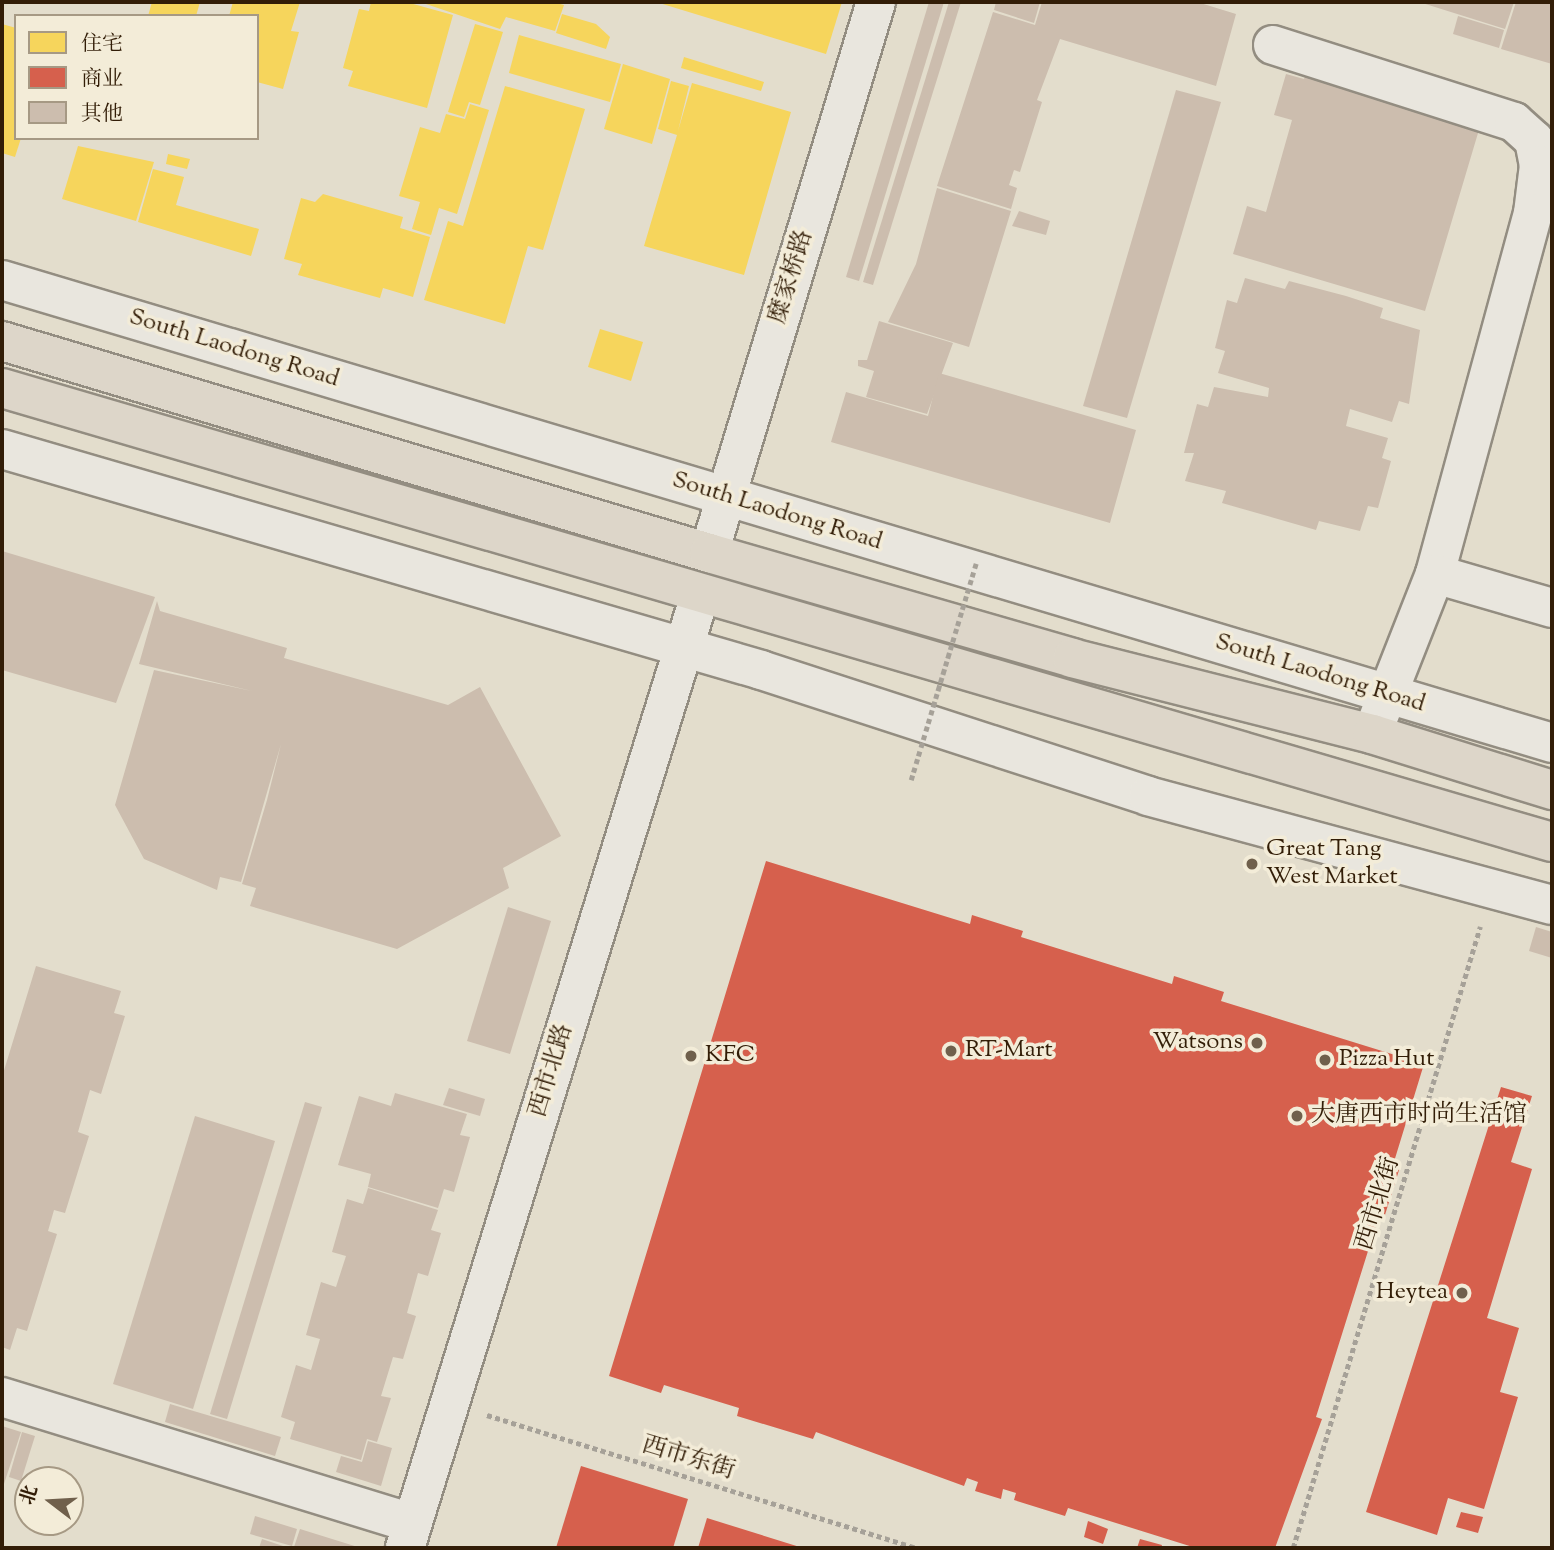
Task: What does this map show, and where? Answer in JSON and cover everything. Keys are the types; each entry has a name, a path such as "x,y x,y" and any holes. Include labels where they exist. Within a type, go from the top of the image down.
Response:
{"main road":[{"name":"South Laodong Road","path":"2,341 709,553 1072,658 1372,734 1552,790"},
{"path":"2,388 700,595 1552,842"}],"street":[{"name":"糜家桥路","path":"709,553 876,2"},
{"path":"1273,45 1514,122 1534,140 1539,165 1533,213 1435,574 1372,734"},
{"name":"South Laodong Road","path":"2,280 1552,743"},
{"path":"2,449 684,648 1148,796 1552,905"},
{"path":"1435,574 1552,608"},
{"name":"西市北路","path":"408,1536 700,595"},
{"path":"2,1396 408,1536"}],"path":[{"path":"911,780 976,563"},
{"name":"西市北街","path":"1293,1548 1492,889"},
{"name":"西市东街","path":"448,1403 917,1548"}],"building: 住宅":[{"path":"152,2 200,2 197,14 149,14"},
{"path":"233,2 300,2 291,31 299,32 283,89 259,83 259,14 230,14"},
{"path":"371,2 406,2 453,15 427,108 348,86 353,71 343,68 359,9 369,11"},
{"path":"420,2 553,2 564,5 555,31 506,17 500,29"},
{"path":"656,2 842,2 826,54"},
{"path":"562,14 596,24 610,37 606,49 556,33"},
{"path":"2,24 14,27 14,140 20,140 15,157 2,153"},
{"path":"475,24 503,32 480,105 469,102 464,117 448,112"},
{"path":"519,35 621,64 610,102 509,73"},
{"path":"684,57 764,82 761,91 681,68"},
{"path":"623,64 670,79 652,144 604,129"},
{"path":"671,81 689,86 678,131 692,83 791,112 744,275 644,246 677,135 658,129"},
{"path":"505,86 585,109 543,250 528,246 505,324 424,300 448,221 463,226"},
{"path":"470,104 489,110 457,214 439,208 431,235 412,229 420,202 399,196 420,127 440,133 446,114 465,119"},
{"path":"78,146 154,162 136,221 62,199"},
{"path":"168,154 190,159 187,169 166,164"},
{"path":"153,169 184,177 176,205 259,229 251,256 138,222"},
{"path":"323,194 403,217 400,228 430,237 413,297 383,288 380,298 298,275 302,264 284,259 301,198 315,202"},
{"path":"600,329 643,342 631,381 588,367"}],"building: 商业":[{"path":"766,861 970,924 972,915 1023,931 1021,937 1172,984 1174,976 1224,992 1221,1001 1424,1064 1393,1165 1400,1167 1384,1218 1379,1216 1316,1417 1322,1419 1275,1548 1196,1548 1068,1508 1065,1516 1014,1500 1016,1493 1003,1489 1001,1499 975,1491 978,1482 967,1478 964,1486 816,1432 813,1439 737,1416 739,1408 664,1385 661,1393 609,1376"},
{"path":"1501,1087 1532,1096 1511,1162 1532,1169 1487,1318 1519,1328 1500,1392 1518,1397 1484,1509 1448,1498 1437,1535 1366,1512"},
{"path":"581,1466 688,1499 673,1548 556,1548"},
{"path":"1461,1512 1483,1517 1478,1533 1456,1527"},
{"path":"707,1518 803,1548 698,1548"},
{"path":"1088,1521 1108,1529 1103,1544 1084,1537"},
{"path":"1140,1539 1162,1545 1161,1548 1137,1548"}],"building: 其他":[{"path":"929,2 944,2 859,281 846,277"},
{"path":"949,2 961,2 873,285 863,282"},
{"path":"996,2 1040,2 1034,23 994,10"},
{"path":"1042,2 1197,2 1236,14 1216,86 1060,39 1037,100 1042,102 1020,172 1014,170 1009,185 1017,188 1011,209 937,186 993,12 1035,25"},
{"path":"1419,2 1514,2 1505,29"},
{"path":"1516,2 1552,2 1552,64 1501,49"},
{"path":"1458,16 1504,30 1499,48 1453,34"},
{"path":"1307,70 1481,123 1425,311 1233,254 1247,206 1266,212 1292,120 1274,115 1286,74 1304,79"},
{"path":"1176,90 1221,102 1127,418 1083,406"},
{"path":"937,188 1011,211 969,347 888,322 916,264"},
{"path":"1019,211 1050,221 1046,235 1012,226"},
{"path":"1245,278 1285,289 1289,281 1346,296 1383,308 1380,318 1420,330 1409,404 1399,401 1392,422 1350,409 1346,426 1388,438 1382,458 1391,461 1378,508 1368,506 1360,531 1319,521 1316,530 1222,503 1226,491 1185,481 1194,453 1184,453 1197,404 1208,407 1214,387 1268,397 1269,388 1218,373 1225,351 1215,348 1227,300 1237,303"},
{"path":"879,321 953,343 927,414 866,397 874,371 858,366 858,360 867,360"},
{"path":"939,373 1136,430 1110,523 831,442 846,392 928,416"},
{"path":"2,551 155,597 116,703 2,670"},
{"path":"157,601 160,611 287,648 284,658 448,705 480,687 561,836 503,868 509,888 397,949 250,906 256,888 242,884 281,744 241,882 220,877 217,890 144,859 115,805 154,670 252,691 139,664"},
{"path":"508,907 551,921 510,1054 467,1041"},
{"path":"1536,927 1552,932 1552,958 1529,951"},
{"path":"36,966 121,991 114,1013 125,1016 101,1094 90,1090 78,1132 89,1136 65,1213 54,1210 48,1231 57,1234 27,1331 17,1328 10,1350 2,1347 2,1077"},
{"path":"449,1088 485,1099 480,1116 443,1105"},
{"path":"395,1093 467,1114 460,1135 470,1137 454,1192 444,1189 438,1208 368,1187 371,1174 338,1165 359,1096 391,1106"},
{"path":"305,1102 322,1107 227,1419 210,1414"},
{"path":"195,1116 275,1141 193,1409 113,1384"},
{"path":"368,1188 438,1210 431,1230 441,1233 428,1276 418,1273 407,1313 416,1316 403,1359 393,1357 381,1396 391,1398 377,1442 367,1439 361,1460 290,1439 295,1422 281,1417 296,1365 311,1370 320,1339 306,1335 321,1282 336,1287 346,1256 332,1252 347,1199 363,1204"},
{"path":"170,1404 281,1437 275,1456 165,1422"},
{"path":"2,1426 21,1432 2,1490"},
{"path":"22,1432 35,1436 26,1466 14,1466 14,1479 9,1477"},
{"path":"368,1441 392,1448 381,1486 336,1472 341,1456 362,1462"},
{"path":"255,1516 297,1529 292,1546 250,1534"},
{"path":"300,1529 361,1548 294,1547"},
{"path":"262,1539 289,1548 259,1548"}],"place":[{"name":"Great Tang West Market","path":"1252,864"},
{"name":"Watsons","path":"1257,1043"},
{"name":"RT-Mart","path":"951,1051"},
{"name":"KFC","path":"691,1056"},
{"name":"Pizza Hut","path":"1325,1060"},
{"name":"大唐西市时尚生活馆","path":"1297,1116"},
{"name":"Heytea","path":"1462,1293"}]}
